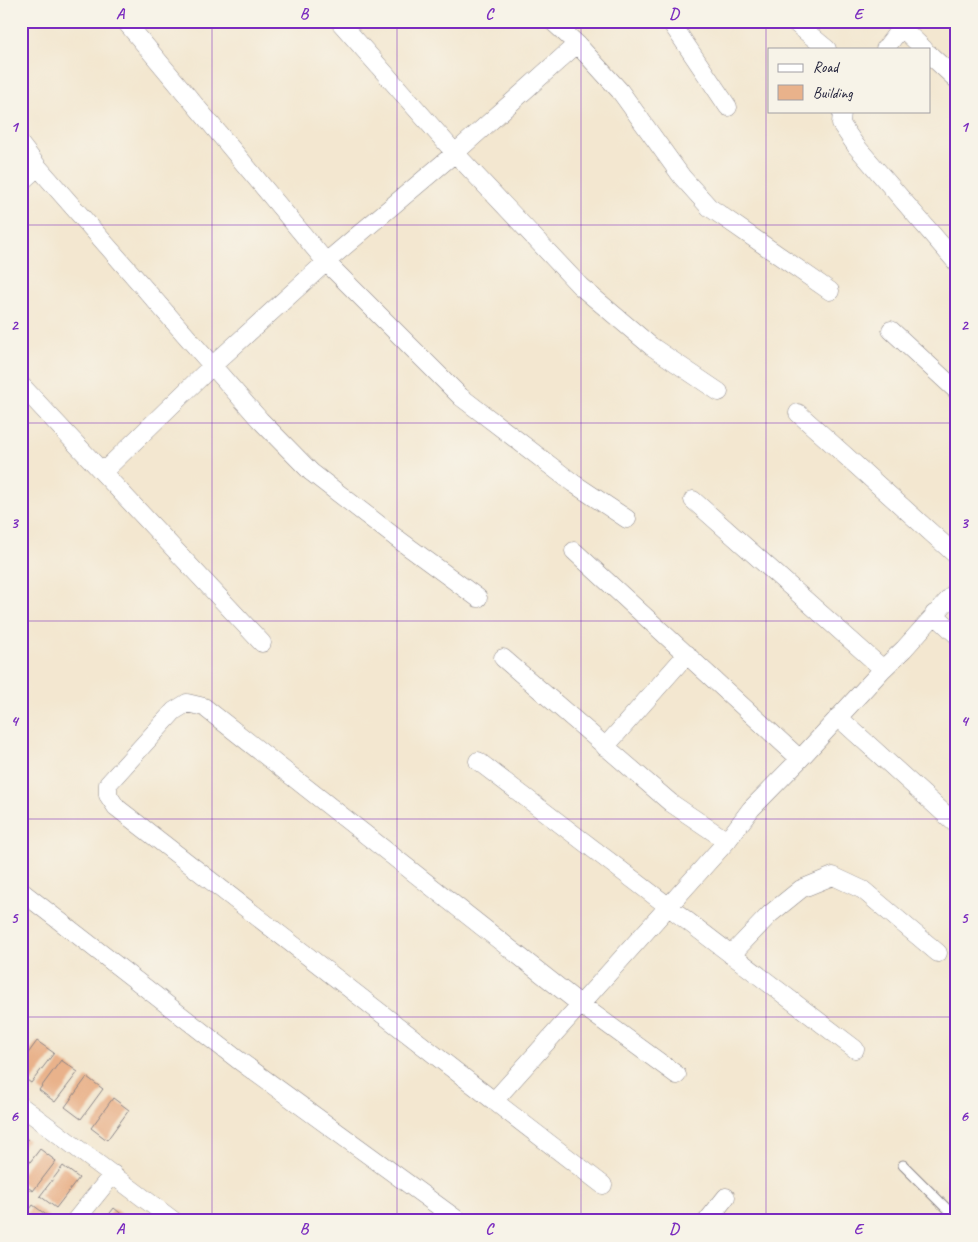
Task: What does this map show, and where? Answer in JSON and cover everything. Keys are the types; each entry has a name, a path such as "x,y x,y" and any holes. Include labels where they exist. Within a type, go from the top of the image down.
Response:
{"street":[{"path":"125,21 326,262 461,397 573,483 627,519"},
{"path":"339,21 455,153 580,286 651,346 719,392"},
{"path":"552,21 577,44 620,92 682,177 709,207 830,291"},
{"path":"670,21 728,107"},
{"path":"794,21 826,48"},
{"path":"886,48 904,24 923,48"},
{"path":"103,472 212,366 326,262 455,153 577,44"},
{"path":"930,55 957,80"},
{"path":"842,112 841,124 856,146 957,264"},
{"path":"21,145 212,366 260,420 311,472 478,598"},
{"path":"21,182 38,166"},
{"path":"891,330 957,391"},
{"path":"21,385 262,644"},
{"path":"798,414 957,556"},
{"path":"693,500 883,669"},
{"path":"574,551 800,759"},
{"path":"494,1101 727,841 751,809 904,649 957,590"},
{"path":"934,614 957,635"},
{"path":"605,747 686,654"},
{"path":"502,658 671,803 727,841"},
{"path":"603,1185 116,807 108,795 108,784 174,711 187,703 204,707 580,1004 677,1075"},
{"path":"838,717 957,825"},
{"path":"478,762 855,1049"},
{"path":"732,955 770,914 801,890 833,876 863,890 938,954"},
{"path":"21,891 237,1060 459,1221"},
{"path":"21,1106 174,1221"},
{"path":"75,1221 113,1174"},
{"path":"707,1221 726,1197"}],"lane":[{"path":"904,1165 957,1219"}],"building":[{"path":"21,1028 28,1034 21,1043"},
{"path":"37,1041 54,1053 31,1083 21,1076 21,1063"},
{"path":"61,1060 78,1072 55,1102 39,1090"},
{"path":"87,1077 103,1089 81,1119 65,1107"},
{"path":"113,1098 129,1110 107,1140 91,1128"},
{"path":"21,1135 28,1140 21,1149"},
{"path":"40,1149 56,1161 33,1191 21,1182 21,1174"},
{"path":"63,1166 79,1178 56,1208 40,1196"},
{"path":"33,1205 49,1217 46,1221 21,1221"},
{"path":"114,1208 130,1221 104,1221"}]}
